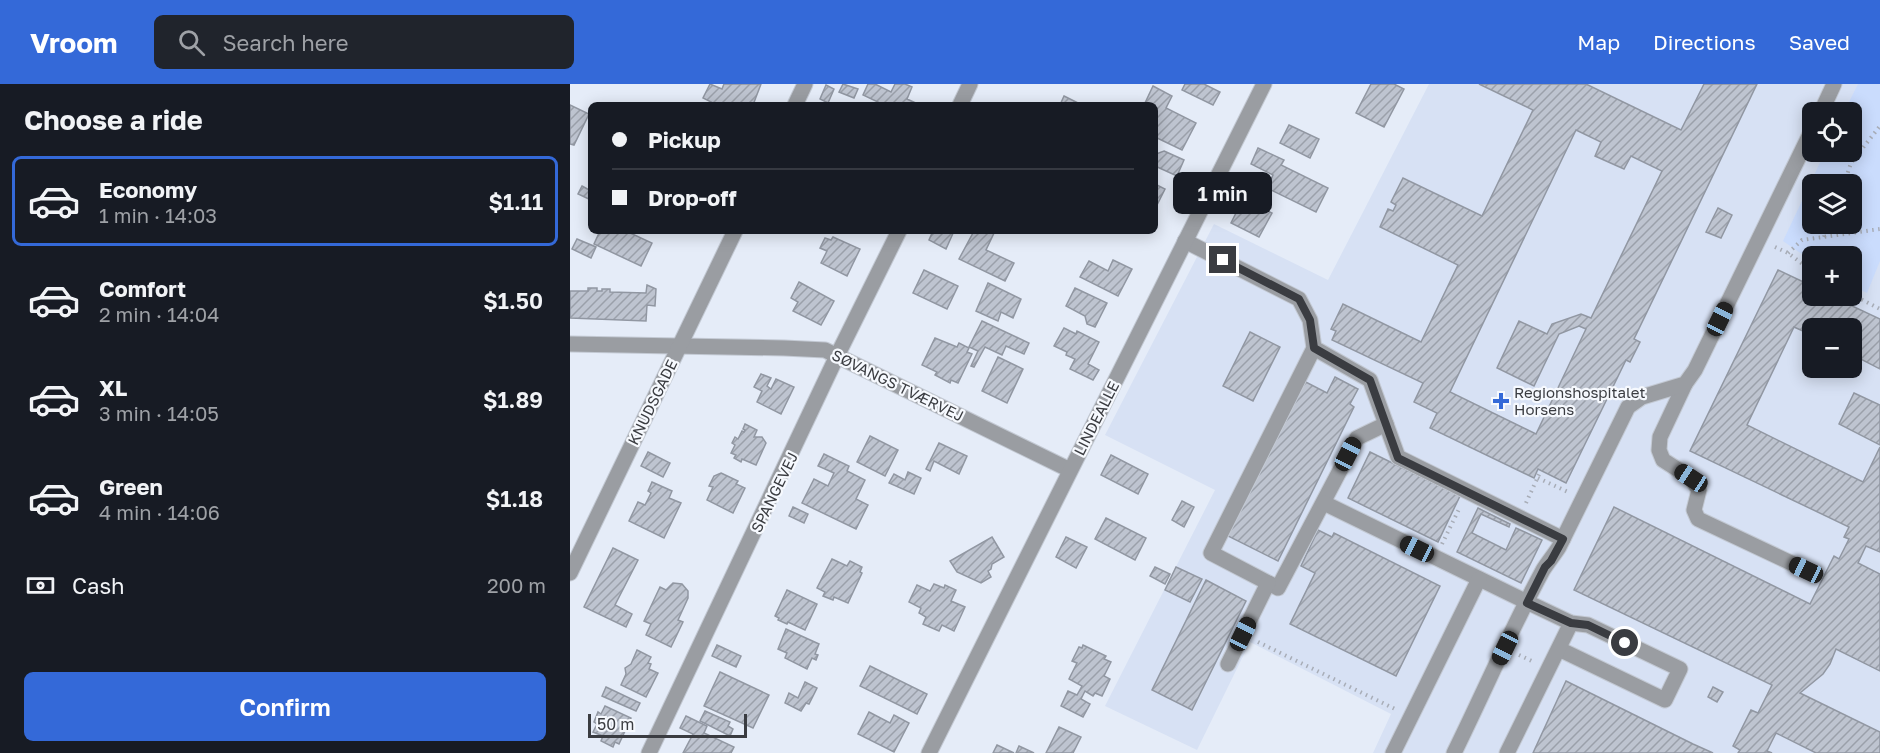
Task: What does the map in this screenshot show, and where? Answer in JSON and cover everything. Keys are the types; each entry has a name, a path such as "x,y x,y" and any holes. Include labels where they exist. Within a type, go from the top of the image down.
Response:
{"street":[{"path":"796,102 805,84"},
{"path":"961,102 970,84"},
{"name":"LINDEALLE","path":"929,753 1264,84"},
{"path":"1826,102 1834,84"},
{"path":"1802,151 1695,370 1685,384 1660,437 1659,450 1663,460 1691,478 1699,490 1694,510 1698,519 1806,570"},
{"name":"KNUDSGADE","path":"570,573 734,234"},
{"name":"SPANGEVEJ","path":"649,753 897,234"},
{"path":"1185,241 1299,299 1310,320 1314,348 1210,553 1278,588 1357,438 1386,424"},
{"name":"SØVANGS TVÆRVEJ","path":"570,344 816,349 837,356 1070,470"},
{"path":"1314,348 1370,380 1398,458 1563,539"},
{"path":"1454,753 1545,567 1551,561 1563,539 1628,407 1642,397 1685,384"},
{"path":"1324,503 1527,603 1571,623 1588,625 1680,669 1665,700 1559,649"},
{"path":"1393,753 1479,579"},
{"path":"1228,664 1268,583"},
{"path":"1507,753 1571,623"}],"path":[{"path":"1847,174 1851,163 1880,126"},
{"path":"1788,254 1802,240 1880,229"},
{"path":"1759,240 1788,254 1802,264"},
{"path":"1862,300 1880,309"},
{"path":"1520,517 1541,471"},
{"path":"1538,478 1548,482"},
{"path":"1435,558 1467,492"},
{"path":"1243,634 1411,717"},
{"path":"1505,648 1549,669"}],"shaded area":[{"name":"Regionshospitalet Horsens","path":"1429,84 1880,84 1880,753 1373,753 1391,714 1250,642 1197,750 1105,706 1215,490 1105,435 1214,224 1328,280"},
{"path":"1858,84 1880,84 1880,261 1867,293 1862,290 1862,246 1802,246 1802,254 1783,241 1802,201 1802,234 1862,234 1862,174 1815,174 1820,162 1862,162 1862,102 1849,102"}],"building":[{"path":"710,84 722,89 724,84 761,84 754,102 711,102 703,98"},
{"path":"843,84 858,89 854,98 839,92"},
{"path":"868,84 875,84 891,92 895,84 905,84 912,87 907,99 914,102 878,102 863,95"},
{"path":"1185,84 1204,84 1220,92 1213,105 1182,90"},
{"path":"1371,84 1394,84 1404,89 1384,127 1356,113"},
{"path":"1479,84 1586,84 1681,130 1704,84 1757,84 1634,339 1640,342 1630,362 1626,360 1566,483 1538,469 1534,478 1430,428 1437,413 1414,402 1423,383 1332,340 1336,331 1331,329 1343,304 1421,342 1458,265 1380,227 1388,209 1393,211 1396,205 1391,202 1403,178 1482,216 1533,110","holes":["1576,130 1601,142 1595,156 1624,169 1631,156 1662,171 1591,318 1581,314 1552,324 1547,334 1519,321 1497,368 1534,386 1559,334 1579,326 1586,329 1536,434 1450,392"]},
{"path":"826,85 834,89 828,102 820,99"},
{"path":"1153,86 1172,96 1166,108 1196,123 1182,150 1158,138 1158,102 1145,102"},
{"path":"1064,96 1076,102 1061,102"},
{"path":"570,105 588,114 588,116 574,145 570,144"},
{"path":"1289,125 1319,139 1310,158 1280,143"},
{"path":"1258,148 1284,160 1281,165 1328,188 1316,212 1267,188 1273,175 1251,164"},
{"path":"1164,151 1184,160 1177,176 1158,167 1158,153"},
{"path":"582,186 588,189 588,199 578,194"},
{"path":"1158,186 1165,189 1158,203"},
{"path":"1244,186 1263,195 1258,206 1272,213 1259,237 1231,223 1243,199 1238,197"},
{"path":"1718,208 1732,215 1721,238 1706,232"},
{"path":"599,234 632,234 652,243 641,266 594,244"},
{"path":"932,234 953,234 946,249 929,240"},
{"path":"972,234 994,234 986,250 1014,263 1005,281 959,259"},
{"path":"833,237 860,249 847,276 821,263 827,251 820,248 825,238 831,240"},
{"path":"577,239 596,247 591,258 572,249"},
{"path":"1113,260 1132,269 1118,296 1080,277 1089,261 1108,271"},
{"path":"924,270 958,286 947,309 913,293"},
{"path":"1778,270 1802,281 1802,306 1852,306 1880,319 1880,369 1862,360 1862,318 1802,318 1802,331 1794,327 1747,425 1863,482 1880,447 1880,552 1866,546 1858,563 1880,574 1880,671 1836,649 1823,674 1800,693 1880,732 1880,753 1816,753 1776,733 1767,751 1772,753 1738,753 1740,750 1733,746 1751,710 1758,713 1772,685 1574,590 1614,507 1810,604 1834,556 1839,559 1849,539 1844,537 1849,527 1690,451"},
{"path":"799,282 834,301 821,325 793,311 798,302 791,298"},
{"path":"988,283 1021,299 1013,318 1001,312 998,321 976,311"},
{"path":"647,285 656,289 655,306 647,305 646,321 570,318 570,291 588,291 588,288 597,288 597,291 610,289 610,292 646,293"},
{"path":"1075,288 1107,303 1095,327 1087,324 1085,316 1066,306"},
{"path":"982,321 1029,343 1024,354 1006,346 1002,355 985,347 974,367 971,366 978,351 969,347"},
{"path":"1064,328 1076,334 1077,331 1099,342 1088,364 1099,370 1093,380 1070,369 1075,359 1054,346"},
{"path":"1250,332 1280,347 1253,401 1223,386"},
{"path":"935,338 957,347 959,343 969,348 967,352 972,354 958,383 951,380 950,383 935,375 937,372 922,365"},
{"path":"998,357 1023,369 1007,403 982,391"},
{"path":"761,374 771,378 767,386 771,389 776,379 794,387 781,414 757,402 762,391 754,387"},
{"path":"1335,377 1358,389 1350,404 1354,407 1278,561 1224,534 1300,379 1327,393"},
{"path":"1854,393 1880,405 1880,445 1839,424"},
{"path":"745,424 757,430 754,437 762,437 766,443 756,465 742,459 741,462 734,458 736,455 731,453 735,445 732,443 735,437 738,439 742,431 744,432"},
{"path":"870,436 898,450 885,476 857,462"},
{"path":"939,443 967,456 959,474 934,461 930,471 926,469"},
{"path":"648,452 670,463 663,477 641,466"},
{"path":"1370,452 1460,496 1438,542 1348,498"},
{"path":"824,454 849,466 847,471 865,480 856,499 868,505 856,529 802,503 814,479 828,486 834,473 818,466"},
{"path":"1111,455 1148,474 1138,494 1101,475"},
{"path":"908,472 921,478 914,494 889,483 894,474 905,480"},
{"path":"721,473 738,481 736,484 745,488 733,513 707,500 713,487 709,486 714,476"},
{"path":"652,482 672,491 669,498 681,503 664,538 629,521 638,502 645,505 651,493 648,491"},
{"path":"1182,501 1194,507 1184,527 1172,520"},
{"path":"793,507 808,514 804,523 789,516"},
{"path":"1478,508 1510,524 1509,527 1481,514 1472,533 1506,550 1516,528 1542,540 1521,583 1457,552"},
{"path":"1106,518 1146,538 1135,560 1095,539"},
{"path":"1318,530 1332,537 1334,533 1440,586 1396,676 1290,624 1315,573 1301,566"},
{"path":"992,537 1004,557 992,564 988,571 991,577 981,583 957,572 950,561"},
{"path":"1066,537 1087,547 1076,568 1056,557"},
{"path":"613,548 638,560 615,605 632,614 626,627 584,607"},
{"path":"832,559 847,566 850,561 862,567 860,572 862,573 848,603 834,597 833,600 823,596 825,592 817,588"},
{"path":"1155,567 1170,574 1165,584 1150,576"},
{"path":"1176,567 1202,579 1190,602 1165,590"},
{"path":"1206,580 1246,601 1192,710 1152,690"},
{"path":"673,583 682,584 688,591 688,598 678,620 683,622 671,647 646,635 651,624 644,621 660,587 666,590"},
{"path":"934,584 944,588 945,585 956,590 951,601 965,607 954,631 942,625 939,631 923,624 926,617 919,613 921,608 909,602 917,585 930,591"},
{"path":"787,590 817,604 805,630 778,620 779,618 775,616"},
{"path":"786,629 819,644 815,654 818,655 816,660 812,658 807,669 785,658 787,653 778,649"},
{"path":"717,645 741,656 736,667 712,656"},
{"path":"1083,645 1106,656 1104,659 1111,662 1104,676 1110,679 1102,696 1095,693 1093,696 1085,691 1081,699 1090,704 1083,717 1061,706 1068,691 1077,695 1082,686 1069,679 1077,663 1072,661 1079,647 1082,648"},
{"path":"637,650 651,657 648,663 651,664 649,669 658,673 646,697 621,685 626,674 625,668 631,664"},
{"path":"870,666 927,694 917,714 860,686"},
{"path":"720,672 769,695 753,728 704,706"},
{"path":"1566,681 1693,744 1713,753 1533,753"},
{"path":"805,682 817,688 809,704 806,703 801,711 785,703 789,693 798,698"},
{"path":"606,687 640,703 636,711 602,696"},
{"path":"1713,687 1723,692 1717,702 1708,697"},
{"path":"605,706 631,718 619,744 615,742 613,747 601,741 603,736 593,732 597,724 594,722 598,712 601,714"},
{"path":"705,711 730,722 728,726 733,729 730,736 700,721"},
{"path":"869,712 890,723 894,715 909,723 894,752 858,734"},
{"path":"686,716 707,726 704,733 734,747 731,753 683,753 693,734 680,728"},
{"path":"1059,727 1081,737 1073,753 1046,753"},
{"path":"997,745 1014,753 993,753"},
{"path":"1019,746 1034,753 1016,753"}],"place":[{"name":"Regionshospitalet Horsens","path":"1501,401"}],"route":[{"path":"1223,260 1299,299 1310,320 1314,348 1370,380 1398,458 1563,539 1551,561 1545,567 1527,603 1571,623 1588,625 1625,643"}]}
